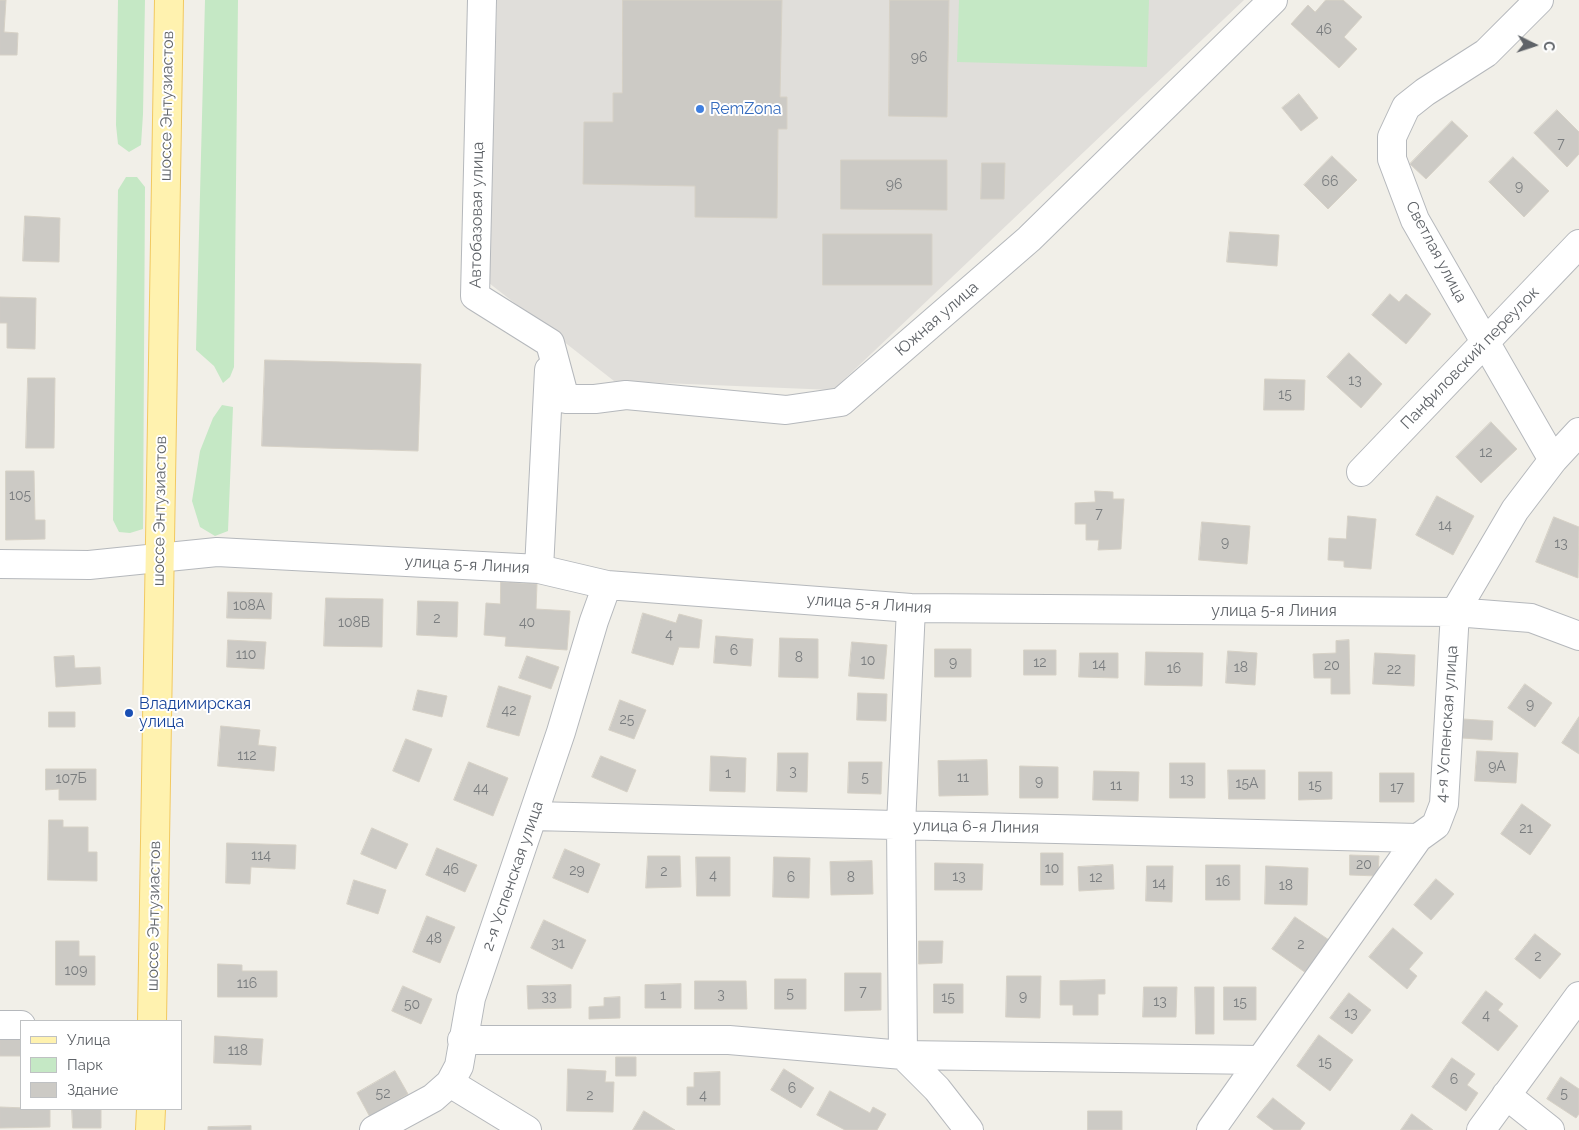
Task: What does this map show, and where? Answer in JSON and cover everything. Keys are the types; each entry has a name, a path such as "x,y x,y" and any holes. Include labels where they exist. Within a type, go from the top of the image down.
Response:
{"main road":[{"name":"шоссе Энтузиастов","path":"152,1020 168,0"},
{"path":"150,1130 151,1110"}],"street":[{"name":"Автобазовая улица","path":"482,0 475,296 550,343"},
{"name":"Южная улица","path":"550,343 565,399 595,399 626,395 786,410 841,402 1029,239 1273,0"},
{"name":"Светлая улица","path":"1539,0 1486,53 1425,92 1406,107 1392,137 1392,159 1415,220 1553,460"},
{"name":"Панфиловский переулок","path":"1361,472 1579,244"},
{"path":"539,569 550,343"},
{"name":"4-я Успенская улица","path":"1210,1130 1418,838 1436,825 1444,804 1455,612 1515,510 1553,460 1579,432"},
{"name":"улица 5-я Линия","path":"0,564 89,565 217,552 539,569 607,584 911,608 1455,612 1531,618 1579,636"},
{"name":"2-я Успенская улица","path":"374,1130 433,1098 450,1083 459,1066 462,1040 471,998 533,816 607,584"},
{"path":"911,608 901,825 903,1055 937,1089 968,1130"},
{"name":"улица 6-я Линия","path":"533,816 1418,838"},
{"path":"1480,1130 1579,996"},
{"path":"0,1025 20,1025"},
{"path":"462,1040 729,1040 903,1055 1260,1060"},
{"path":"450,1083 527,1130"},
{"path":"1506,1095 1550,1130"}],"shaded area":[{"path":"497,0 1244,0 833,390 614,381 489,283"}],"green space":[{"path":"118,0 145,0 141,145 129,152 118,144 116,125"},
{"path":"205,0 238,0 234,367 230,377 223,383 214,366 196,350"},
{"path":"959,0 1149,0 1147,67 957,62"},
{"path":"126,177 137,177 145,187 143,529 130,533 119,532 113,520 118,190"},
{"path":"222,405 233,407 228,531 215,536 200,527 192,501 200,451 213,418"}],"building":[{"path":"0,0 6,0 4,32 18,33 17,55 0,55"},
{"name":"RemZona","path":"623,0 782,0 780,97 787,97 787,129 778,129 777,218 695,217 695,186 583,184 584,122 613,122 613,93 622,93"},
{"path":"890,0 949,0 947,117 889,116"},
{"path":"1326,0 1343,0 1362,17 1344,37 1357,49 1339,68 1291,24 1308,5 1315,12"},
{"path":"1299,94 1318,118 1301,131 1282,108"},
{"path":"1557,110 1579,132 1579,154 1567,167 1534,133"},
{"path":"1452,121 1468,136 1426,179 1410,164"},
{"path":"1332,156 1357,180 1328,209 1304,185"},
{"path":"1513,157 1549,191 1524,217 1489,182"},
{"path":"841,160 947,160 947,210 841,209"},
{"path":"982,163 1005,163 1004,199 981,199"},
{"path":"25,216 60,218 59,262 23,261"},
{"path":"1230,232 1279,235 1277,266 1227,262"},
{"path":"823,234 932,234 932,285 823,285"},
{"path":"1390,294 1399,302 1406,294 1431,314 1406,344 1372,315"},
{"path":"0,297 36,298 35,349 7,348 7,323 0,323"},
{"path":"1349,353 1382,384 1361,408 1327,377"},
{"path":"265,360 421,364 418,451 262,446"},
{"path":"28,378 55,378 54,448 26,448"},
{"path":"1265,379 1305,380 1304,410 1264,410"},
{"path":"1491,422 1517,449 1481,483 1456,457"},
{"path":"6,471 34,471 35,520 45,520 45,539 6,540"},
{"path":"1095,491 1113,492 1113,499 1124,499 1121,549 1098,550 1099,540 1086,540 1086,524 1075,524 1075,503 1095,502"},
{"path":"1437,496 1474,516 1453,555 1416,535"},
{"path":"1348,516 1376,519 1371,569 1344,567 1344,561 1328,560 1329,538 1346,539"},
{"path":"1554,517 1579,527 1578,578 1536,562"},
{"path":"1202,522 1250,526 1247,564 1199,560"},
{"path":"501,582 537,584 536,609 570,611 567,650 505,646 506,637 484,635 486,603 500,604"},
{"path":"228,592 272,593 271,619 227,618"},
{"path":"326,598 383,599 382,647 324,646"},
{"path":"418,601 458,602 457,637 417,635"},
{"path":"643,613 676,623 679,614 702,620 699,648 679,647 673,665 632,653"},
{"path":"716,636 753,639 751,666 714,663"},
{"path":"780,638 818,639 818,678 779,677"},
{"path":"228,640 266,642 264,669 227,667"},
{"path":"1349,640 1350,694 1331,694 1331,678 1314,678 1313,654 1336,653 1336,641"},
{"path":"852,642 887,645 884,679 849,676"},
{"path":"935,649 971,649 971,677 935,677"},
{"path":"1024,650 1056,650 1056,675 1024,675"},
{"path":"1228,651 1257,653 1255,685 1226,683"},
{"path":"1146,652 1203,653 1202,686 1145,685"},
{"path":"1080,653 1118,653 1118,678 1079,677"},
{"path":"1375,653 1415,655 1414,686 1373,684"},
{"path":"74,656 75,668 100,667 101,684 56,687 54,657"},
{"path":"527,656 559,667 551,689 519,678"},
{"path":"1525,684 1552,703 1535,727 1508,708"},
{"path":"499,686 531,696 519,736 487,727"},
{"path":"418,690 447,696 442,717 413,710"},
{"path":"858,693 887,694 886,721 857,720"},
{"path":"620,700 646,710 634,739 609,730"},
{"path":"49,712 75,712 75,727 49,727"},
{"path":"1579,717 1579,754 1562,743"},
{"path":"1463,719 1493,721 1492,740 1462,738"},
{"path":"221,726 260,730 258,745 276,747 274,771 218,766"},
{"path":"406,739 432,749 419,782 393,771"},
{"path":"1477,751 1518,753 1516,783 1475,781"},
{"path":"778,753 808,753 807,792 777,791"},
{"path":"601,756 636,770 627,792 592,777"},
{"path":"711,756 746,758 745,792 710,791"},
{"path":"987,760 988,795 939,796 938,761"},
{"path":"469,762 508,778 493,816 454,800"},
{"path":"849,762 882,762 881,794 848,793"},
{"path":"1170,763 1205,763 1205,798 1170,798"},
{"path":"1020,766 1058,767 1058,798 1020,798"},
{"path":"46,769 96,769 96,800 59,800 59,789 46,790"},
{"path":"1228,770 1265,770 1265,799 1229,799"},
{"path":"1094,771 1139,772 1138,801 1093,800"},
{"path":"1299,772 1332,772 1332,799 1299,800"},
{"path":"1380,773 1414,773 1414,802 1380,802"},
{"path":"1522,804 1551,825 1530,855 1501,834"},
{"path":"49,820 63,820 63,827 88,827 88,852 97,852 97,881 48,880"},
{"path":"372,828 408,844 396,869 361,854"},
{"path":"227,843 296,845 295,869 251,867 250,884 226,883"},
{"path":"437,848 477,865 465,892 426,875"},
{"path":"565,849 600,864 588,893 553,878"},
{"path":"1041,853 1063,853 1063,885 1041,885"},
{"path":"1350,855 1379,856 1378,876 1350,875"},
{"path":"648,856 680,856 681,887 646,888"},
{"path":"696,857 730,857 730,896 697,896"},
{"path":"774,857 810,858 809,898 773,897"},
{"path":"872,861 873,894 831,895 830,862"},
{"path":"935,863 983,864 982,890 935,890"},
{"path":"1113,865 1114,889 1079,891 1078,867"},
{"path":"1206,865 1240,865 1240,900 1206,900"},
{"path":"1147,866 1173,866 1172,902 1146,901"},
{"path":"1266,866 1308,868 1307,905 1265,904"},
{"path":"1436,879 1454,894 1431,920 1414,905"},
{"path":"354,880 386,890 378,914 347,904"},
{"path":"427,916 455,927 440,963 413,952"},
{"path":"1295,917 1329,940 1306,973 1272,949"},
{"path":"544,920 586,940 572,969 531,948"},
{"path":"1393,928 1423,953 1409,969 1417,976 1407,989 1369,957"},
{"path":"1535,934 1561,954 1540,979 1515,959"},
{"path":"56,941 79,941 79,956 95,956 95,985 56,985"},
{"path":"919,941 943,941 942,963 919,964"},
{"path":"218,964 242,965 242,971 277,971 277,997 218,997"},
{"path":"845,973 881,973 881,1010 845,1011"},
{"path":"1007,976 1041,976 1040,1018 1006,1017"},
{"path":"775,979 806,979 806,1009 775,1009"},
{"path":"1105,980 1105,994 1098,994 1098,1015 1073,1015 1073,1005 1060,1005 1060,981"},
{"path":"695,981 746,981 747,1009 695,1009"},
{"path":"681,984 681,1008 645,1008 645,985"},
{"path":"934,984 963,984 963,1013 934,1013"},
{"path":"571,985 571,1008 528,1009 527,986"},
{"path":"403,986 432,999 421,1024 392,1011"},
{"path":"1144,987 1177,987 1176,1017 1143,1017"},
{"path":"1195,987 1214,987 1214,1034 1196,1034"},
{"path":"1224,987 1256,987 1256,1020 1224,1020"},
{"path":"1486,991 1503,1004 1498,1010 1518,1026 1498,1051 1462,1023"},
{"path":"1349,993 1371,1010 1352,1034 1330,1018"},
{"path":"620,997 620,1018 589,1019 589,1007 604,1006 604,998"},
{"path":"1319,1035 1353,1060 1330,1091 1297,1066"},
{"path":"215,1036 263,1039 261,1065 214,1063"},
{"path":"0,1039 20,1039 20,1056 0,1056"},
{"path":"616,1057 636,1057 636,1076 616,1076"},
{"path":"1452,1058 1475,1074 1467,1085 1478,1093 1466,1111 1432,1087"},
{"path":"568,1069 606,1071 605,1082 614,1082 613,1112 567,1111"},
{"path":"784,1069 814,1088 801,1108 771,1090"},
{"path":"395,1071 408,1094 370,1117 357,1093"},
{"path":"720,1072 720,1105 687,1105 687,1087 694,1087 694,1073"},
{"path":"1561,1077 1579,1089 1579,1114 1576,1118 1547,1099"},
{"path":"830,1091 870,1113 873,1107 886,1114 877,1130 845,1130 817,1115"},
{"path":"1273,1098 1305,1123 1300,1130 1274,1130 1257,1117"},
{"path":"0,1107 20,1108 20,1110 50,1110 50,1127 0,1128"},
{"path":"72,1110 101,1110 101,1128 73,1128"},
{"path":"644,1111 675,1130 633,1130"},
{"path":"1088,1111 1122,1111 1122,1130 1088,1130"},
{"path":"1412,1114 1433,1130 1401,1130"},
{"path":"251,1126 251,1130 208,1130 208,1127"}],"place":[{"name":"RemZona","path":"700,109"},
{"name":"Владимирская улица","path":"129,713"}]}
